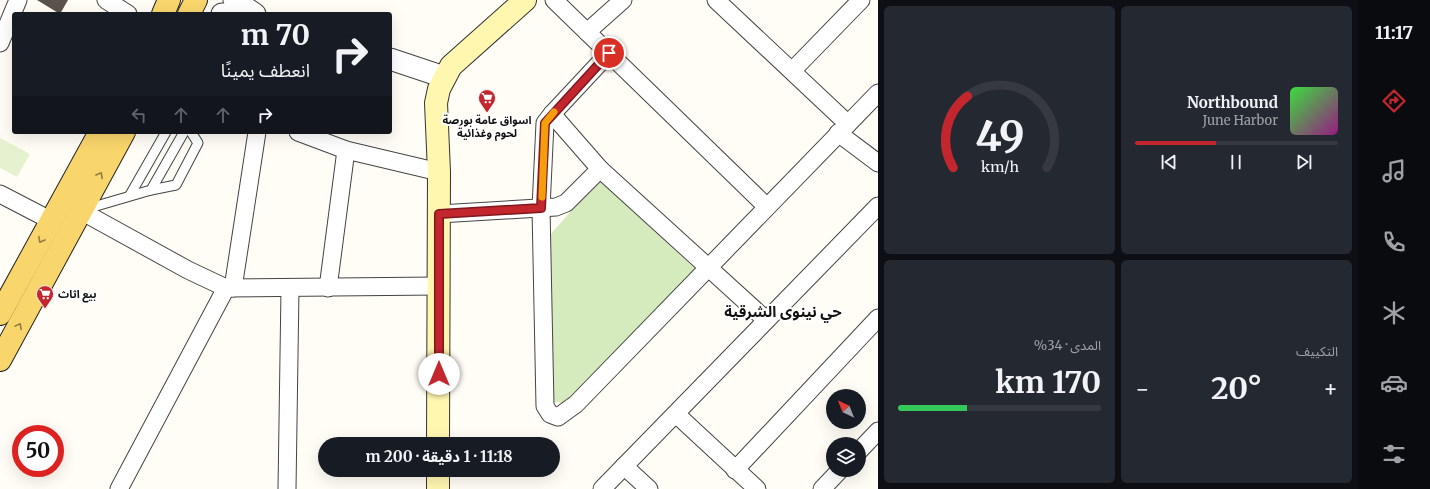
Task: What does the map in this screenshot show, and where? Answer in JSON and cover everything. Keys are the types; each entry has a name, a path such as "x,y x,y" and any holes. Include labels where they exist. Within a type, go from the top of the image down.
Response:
{"main road":[{"path":"164,12 169,0"},
{"path":"190,12 196,0"},
{"path":"438,437 439,172 436,104 439,89 444,77 460,58 525,0"},
{"path":"0,314 99,134"},
{"path":"0,360 123,134"},
{"path":"438,477 438,489"}],"street":[{"path":"13,12 18,0"},
{"path":"106,0 125,12"},
{"path":"234,0 252,12"},
{"path":"554,0 767,207"},
{"path":"587,32 623,0"},
{"path":"716,0 792,71 843,129 878,163"},
{"path":"792,71 861,0"},
{"path":"0,43 12,14"},
{"path":"609,53 545,123 541,208 545,406 550,414 558,417 576,404 878,94"},
{"path":"392,60 444,77"},
{"path":"552,114 600,170 766,320"},
{"path":"119,489 229,288 258,134"},
{"path":"303,134 346,150 439,172"},
{"path":"328,288 346,150"},
{"path":"439,214 556,207 566,203 600,170"},
{"path":"0,194 52,221"},
{"path":"81,210 188,270 229,288 290,289 439,286"},
{"path":"602,489 766,320 877,210"},
{"path":"287,489 290,289"},
{"path":"735,470 878,318"},
{"path":"676,414 757,489"},
{"path":"866,444 878,431"},
{"path":"624,466 649,489"},
{"path":"130,470 130,489"},
{"path":"822,489 833,477"}],"lane":[{"path":"130,195 165,134"},
{"path":"151,190 183,134"},
{"path":"81,210 130,195 176,184 198,143 192,134"}],"green space":[{"path":"0,138 30,154 17,177 0,168"},
{"path":"599,180 696,270 572,401 562,403 552,402 549,236"}],"building":[{"path":"37,0 68,0 61,12 57,12"}],"slow traffic":[{"path":"542,197 545,123 554,112"}],"place":[{"name":"اسواق عامة بورصة لحوم وغذائية","path":"487,113"},
{"name":"بيع اثاث","path":"45,309"}],"district":[{"name":"حي نينوى الشرقية","path":"783,312"}],"route":[{"path":"439,374 439,214 541,208 545,123 609,53"}]}
